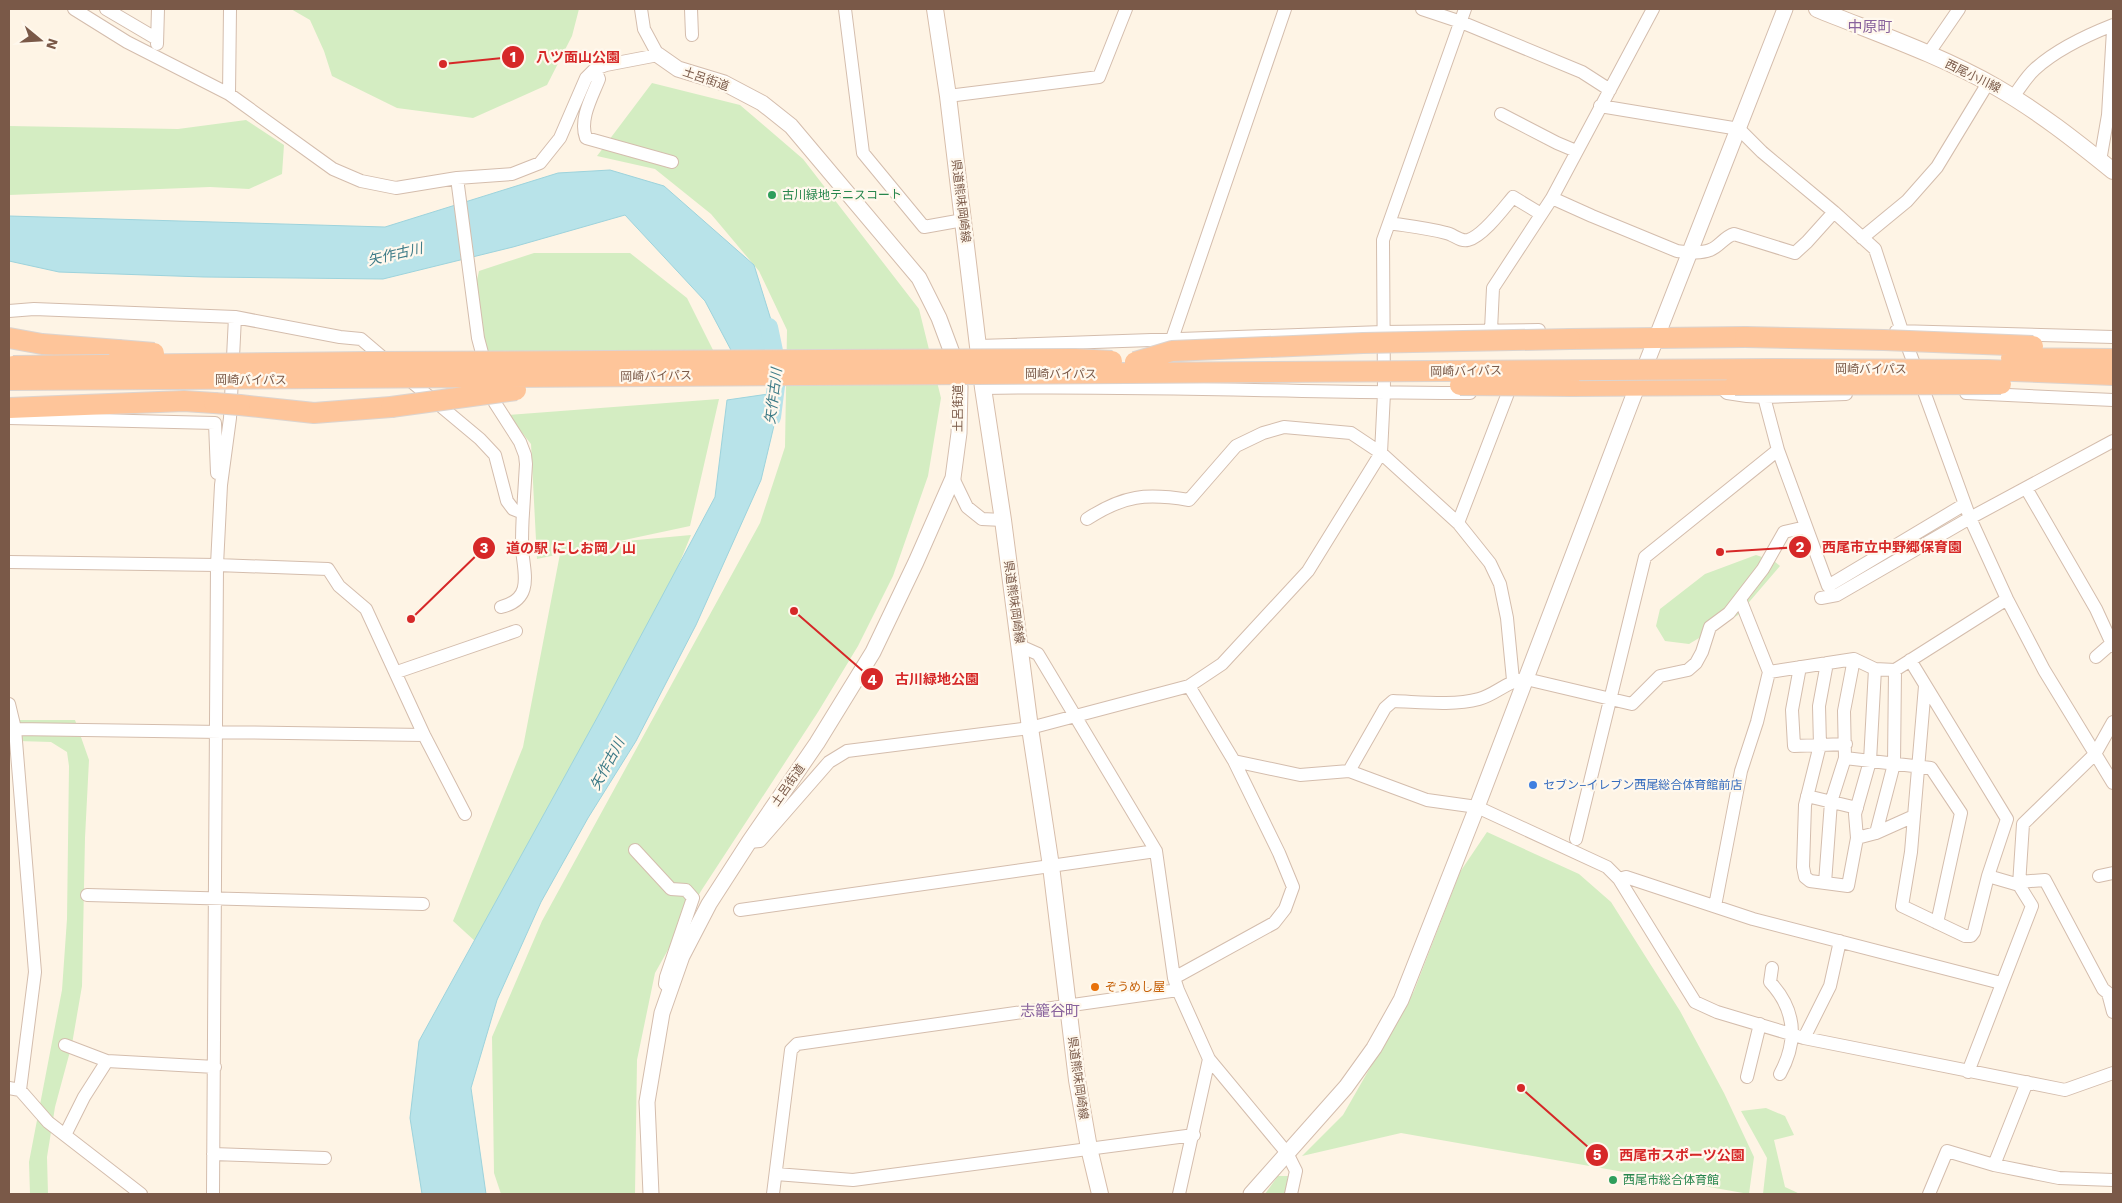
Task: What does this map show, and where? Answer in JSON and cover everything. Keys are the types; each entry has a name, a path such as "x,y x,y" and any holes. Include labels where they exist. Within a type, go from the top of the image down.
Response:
{"highway":[{"path":"1134,362 1181,351 1363,343 1745,337 1884,340 2113,351"},
{"path":"9,338 42,344 201,356 242,357 251,363"},
{"name":"岡崎バイパス","path":"9,366 1075,359 1134,362 1770,355 2111,370"},
{"name":"岡崎バイパス","path":"9,380 1174,374 1769,368 2111,370"},
{"path":"1174,374 1188,378 1271,378 1361,384 1602,386 2094,382 2111,370"},
{"path":"9,408 184,401 314,413 391,407 501,390 682,382 688,376"}],"main road":[{"name":"県道熊味岡崎線","path":"935,9 948,96 983,388 1003,520 1030,728 1051,866 1089,1148 1100,1194"},
{"name":"西尾小川線","path":"1817,9 1928,54 1988,83 2040,114 2113,171"}],"street":[{"path":"74,9 127,42 229,94 333,169 361,181 396,188 457,178 512,174 540,163 560,138 586,78 595,70 606,65 658,55 644,29"},
{"path":"106,9 157,39"},
{"path":"158,9 156,44 162,60"},
{"path":"229,94 230,9"},
{"path":"635,60 646,44 641,9"},
{"path":"691,9 692,35"},
{"path":"844,9 863,153 924,227 963,220"},
{"path":"948,96 1099,78 1126,9"},
{"path":"1172,339 1285,9"},
{"path":"1422,9 1460,22 1582,72 1610,90"},
{"path":"749,842 760,841 829,762 847,751 1030,728 1074,718 1189,686 1222,664 1308,571 1381,453 1384,393 1383,240 1466,9"},
{"path":"1491,330 1492,288 1552,198 1654,9"},
{"path":"1251,1194 1346,1087 1374,1048 1396,1008 1477,807 1519,680 1658,338 1785,9"},
{"path":"1928,54 1959,9"},
{"path":"2013,97 2034,70 2050,57 2084,37 2113,25"},
{"path":"2100,161 2108,115 2113,30"},
{"name":"土呂街道","path":"658,55 678,69 724,83 762,103 791,126 919,278 939,318 955,361 960,387 959,433 953,478 916,562 872,652 817,743 709,904 682,956 670,988"},
{"path":"595,70 599,79 584,120 582,130 586,138 672,162"},
{"path":"1862,238 1907,201 1937,167 1988,83"},
{"path":"1600,106 1739,130 1875,249 1902,331 1970,518 2007,599 2044,670 2113,783"},
{"path":"1501,114 1576,151"},
{"path":"457,178 478,338 495,404 520,442 526,464 523,513 523,552 526,578 524,588 518,598 509,605 501,607"},
{"path":"1389,223 1448,233 1468,240 1495,218 1513,197 1541,214"},
{"path":"1552,198 1669,247 1691,253 1711,250 1727,236 1734,234 1795,253 1834,212"},
{"path":"9,311 43,309 235,317 340,338 361,339 480,438 495,455 506,501 513,509 523,513"},
{"path":"213,1194 218,731 217,565 221,485 230,418 235,317"},
{"path":"1695,338 1710,332 1742,328 2113,337"},
{"path":"979,346 1491,330 1570,330 1577,339"},
{"path":"1726,384 1727,393 1764,397 1925,392 2113,400"},
{"path":"983,388 1210,388 1508,394 1587,392 1602,386"},
{"path":"1458,523 1508,394"},
{"path":"1764,397 1778,450 1828,586 1965,504"},
{"path":"9,418 215,423 216,470 221,485"},
{"path":"1087,519 1106,507 1127,499 1160,496 1189,500 1236,446 1263,433 1284,427 1351,433 1381,453 1458,523 1490,563 1500,584 1519,680"},
{"path":"1821,598 1837,595 1970,518 2113,441"},
{"path":"1576,839 1645,557 1778,450"},
{"path":"953,478 966,507 982,519 1003,520"},
{"path":"2026,488 2096,609 2112,645 2096,657"},
{"path":"1349,771 1385,708 1394,701 1460,702 1481,699 1519,680 1632,704 1660,676 1688,670 1696,663 1702,652 1710,627 1729,613 1740,599 1763,569 1784,532 1806,527"},
{"path":"9,562 217,565 328,570 339,586 366,609 397,672 424,735 465,814"},
{"path":"1715,906 1741,771 1757,722 1768,672 1740,599"},
{"path":"1768,672 1854,658 1875,669 1895,670 2007,599"},
{"path":"397,672 516,630"},
{"path":"1020,646 1038,654 1074,718 1156,851 1174,978 1178,990 1210,1058 1287,1154 1296,1170 1292,1194"},
{"path":"1825,883 1831,802 1845,758 1844,711 1854,658"},
{"path":"1910,660 2007,819 1988,876 1974,932 1971,936 1965,936 1902,906 1911,852 1925,686"},
{"path":"1827,663 1819,706 1820,745 1805,806 1803,867 1805,877 1810,881 1848,886 1858,838 1856,808 1870,761 1875,669"},
{"path":"1800,667 1792,710 1794,746 1846,744"},
{"path":"1876,833 1894,764 1895,670"},
{"path":"1174,978 1274,923 1285,909 1293,887 1279,853 1234,761 1189,686"},
{"path":"9,704 15,729 35,972 15,1089 48,1122 141,1194"},
{"path":"1968,1072 2032,906 2019,883 2023,824 2095,754 2113,722"},
{"path":"15,729 424,735"},
{"path":"1845,758 1931,768 1961,813 1937,923"},
{"path":"1234,761 1300,775 1349,771 1427,800 1477,807 1607,867 1619,879 1695,1002 1798,1036 1850,1045 1968,1072 2064,1090 2113,1072"},
{"path":"1807,796 1856,808"},
{"path":"1858,838 1876,833 1914,816"},
{"path":"635,850 671,889 686,890 692,896 666,977 665,984 670,988 662,1013 647,1102 651,1194"},
{"path":"740,910 1156,851"},
{"path":"2099,876 2113,873"},
{"path":"1988,876 2019,883 2045,880 2103,989 2108,993 2113,1012"},
{"path":"1619,879 1626,877 1753,919 2001,983"},
{"path":"87,895 423,904"},
{"path":"1780,1074 1798,1036 1830,986 1840,941"},
{"path":"1772,968 1770,982 1779,992 1798,1036"},
{"path":"773,1194 791,1050 797,1044 1178,990"},
{"path":"1747,1077 1760,1024"},
{"path":"65,1045 107,1061 215,1067"},
{"path":"1179,1194 1210,1058"},
{"path":"65,1135 84,1098 107,1061"},
{"path":"1994,1165 2027,1082"},
{"path":"776,1174 852,1180 1194,1134"},
{"path":"1929,1194 1947,1151 1994,1165 2059,1178 2113,1180"},
{"path":"213,1154 325,1158"}],"green space":[{"path":"291,9 579,9 572,36 547,85 473,118 397,108 332,76 324,51 310,20"},
{"path":"652,83 740,105 803,159 919,309 941,398 928,476 893,576 858,646 818,712 701,891 655,973 637,1060 635,1194 501,1194 494,1173 492,1037 542,921 760,523 785,447 787,330 759,271 711,214 655,169 597,156"},
{"path":"246,120 284,145 282,174 249,189 210,187 9,195 9,126 178,129"},
{"path":"534,253 630,253 687,298 713,350 486,358 475,289 479,271"},
{"path":"719,399 690,526 615,542 691,535 620,707 476,942 453,921 523,747 560,554 537,559 531,444 508,415"},
{"path":"1756,555 1774,561 1780,566 1738,615 1689,644 1665,641 1656,626 1660,609 1705,574"},
{"path":"16,720 75,720 89,760 85,838 82,986 72,1044 55,1107 47,1157 48,1194 30,1194 29,1162 62,990 67,919 69,766 67,752 51,742 18,741"},
{"path":"1487,832 1579,874 1611,902 1680,1011 1724,1093 1754,1157 1749,1194 1401,1133 1302,1156 1343,1115 1414,991 1460,872"},
{"path":"1766,1108 1785,1116 1794,1135 1774,1140 1785,1187 1800,1194 1763,1194 1767,1158 1741,1111"},
{"path":"1278,1176 1288,1176 1285,1194 1265,1194"}],"water":[{"path":"610,170 664,186 754,265 780,349 732,352 705,301 625,215 513,247 383,279 204,277 59,272 9,261 9,216 385,227 558,173"},
{"path":"782,392 761,480 696,625 636,741 588,818 541,902 497,1000 471,1088 486,1194 422,1194 410,1118 419,1041 598,716 715,497 727,400"}],"waterway":[{"name":"矢作古川","path":"769,327 778,370 772,417"}],"place":[{"name":"八ツ面山公園","path":"443,64"},
{"name":"古川緑地テニスコート","path":"772,195"},
{"name":"西尾市立中野郷保育園","path":"1720,552"},
{"name":"古川緑地公園","path":"794,611"},
{"name":"道の駅 にしお岡ノ山","path":"411,619"},
{"name":"セブン−イレブン西尾総合体育館前店","path":"1533,785"},
{"name":"ぞうめし屋","path":"1095,987"},
{"name":"西尾市スポーツ公園","path":"1521,1088"},
{"name":"西尾市総合体育館","path":"1613,1180"}],"district":[{"name":"中原町","path":"1870,27"},
{"name":"志籠谷町","path":"1050,1011"}]}
